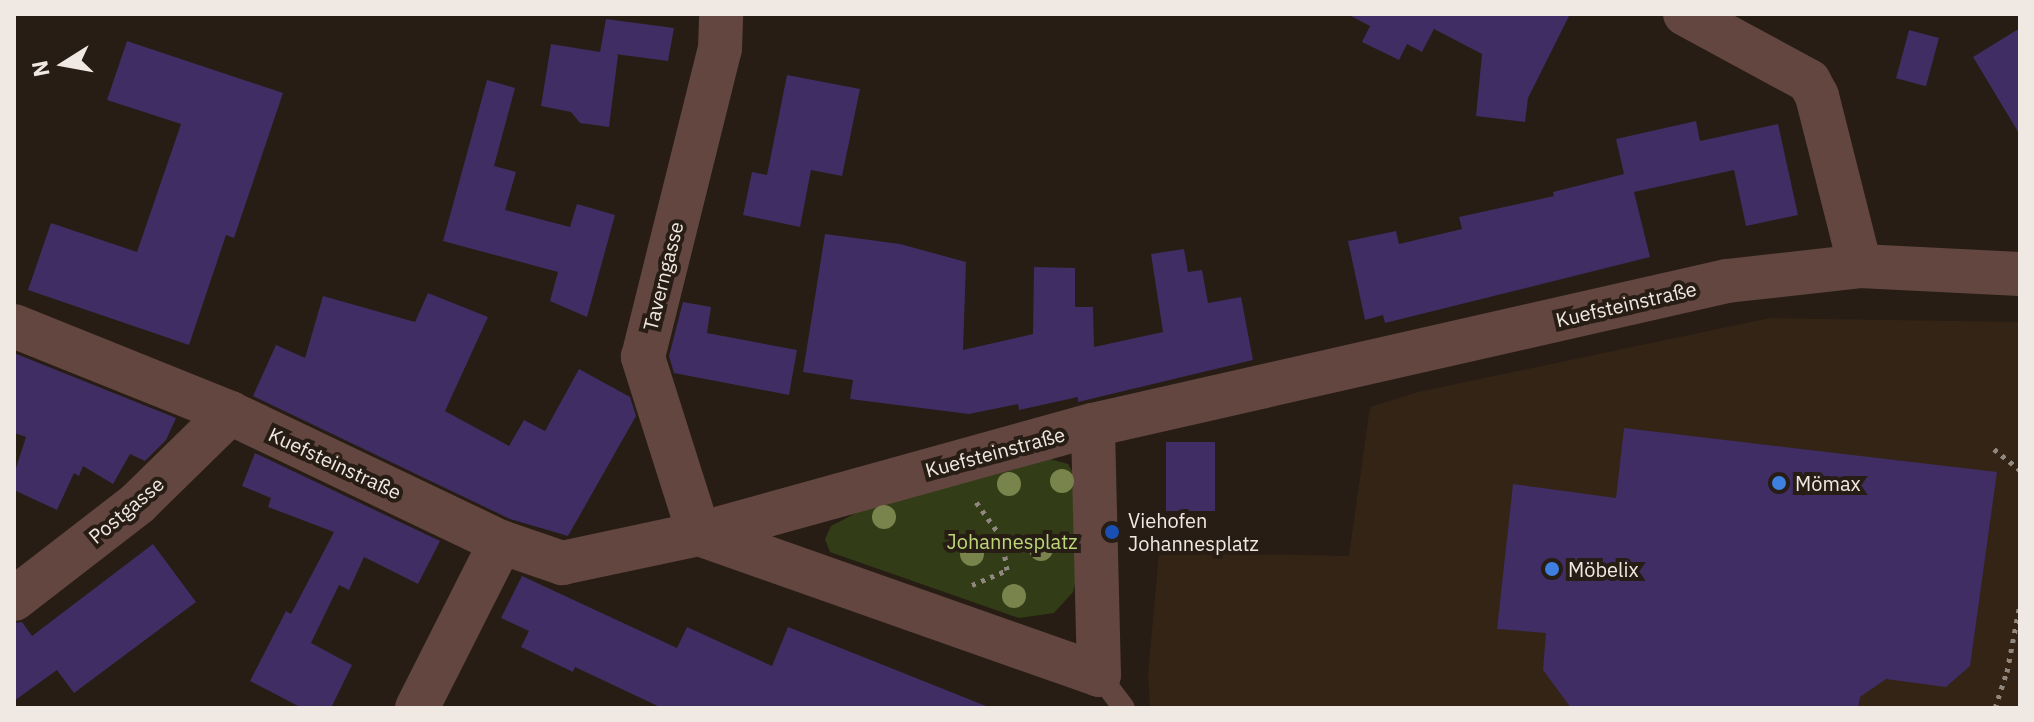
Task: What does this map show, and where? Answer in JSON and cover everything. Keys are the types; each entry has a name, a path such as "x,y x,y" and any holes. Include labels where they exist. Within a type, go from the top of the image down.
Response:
{"street":[{"name":"Taverngasse","path":"699,534 643,357 720,49 721,14"},
{"path":"1685,14 1809,81 1817,96 1860,266"},
{"name":"Kuefsteinstraße","path":"14,326 230,413 501,542 562,563 699,534 1093,425 1727,281 1860,266 2020,274"},
{"name":"Postgasse","path":"14,599 138,503 230,413"},
{"path":"699,534 929,615 1112,692 1093,425"},
{"path":"417,708 501,542"}],"path":[{"path":"1994,449 2020,470"},
{"path":"929,615 967,587 1007,570 1002,538 983,516 954,463"},
{"path":"1995,708 2007,672 2020,604"}],"shaded area":[{"path":"1770,318 2020,322 2020,708 1150,708 1148,675 1159,552 1349,556 1370,407 1418,392"}],"green space":[{"name":"Johannesplatz","path":"1050,459 1068,464 1083,489 1080,562 1073,592 1054,613 1019,618 830,552 825,539 831,526 860,511"}],"building":[{"path":"1347,14 1570,14 1528,98 1525,122 1476,116 1482,54 1434,29 1422,52 1407,44 1399,60 1362,42 1370,26"},
{"path":"606,19 674,28 668,61 615,54 618,55 609,127 580,123 571,112 541,106 551,44 600,52"},
{"path":"2020,28 2020,135 1973,57"},
{"path":"1909,30 1939,38 1926,86 1896,78"},
{"path":"127,41 283,93 234,238 226,235 189,345 28,290 51,223 137,252 181,124 107,100"},
{"path":"787,75 860,89 842,176 811,170 800,227 743,215 752,172 767,175"},
{"path":"487,80 515,88 494,166 516,172 505,210 570,227 577,204 615,215 587,317 550,301 558,272 443,241"},
{"path":"1696,121 1700,141 1778,124 1798,215 1746,226 1734,170 1634,192 1650,257 1385,323 1383,315 1365,320 1348,241 1396,231 1399,244 1462,229 1459,217 1554,196 1553,192 1624,174 1616,139"},
{"path":"825,234 900,244 966,262 963,350 1033,334 1034,267 1075,268 1075,307 1093,307 1094,347 1163,332 1151,254 1184,249 1188,272 1202,270 1208,303 1241,297 1253,360 1078,402 1078,397 1019,410 1018,404 969,414 850,399 853,380 803,372"},
{"path":"428,293 488,317 445,411 509,446 524,420 545,431 579,369 630,397 636,416 568,536 510,519 253,396 276,345 305,358 323,296 415,322"},
{"path":"683,302 711,307 707,333 797,350 789,395 674,373 669,356"},
{"path":"14,353 176,418 166,440 145,461 130,454 113,484 83,466 79,476 74,473 57,510 14,490 14,474 26,437 14,433"},
{"path":"1624,428 1997,472 1970,666 1946,687 1886,679 1860,697 1858,708 1571,708 1543,670 1546,633 1497,629 1513,484 1616,498"},
{"path":"1166,442 1215,442 1215,511 1166,511"},
{"path":"255,453 440,541 418,584 364,557 349,590 339,585 311,643 352,665 331,708 302,708 250,681 286,611 291,614 334,532 268,507 271,498 242,486"},
{"path":"153,544 196,602 74,693 57,670 14,701 14,623 22,622 32,636"},
{"path":"522,576 677,648 687,627 772,666 788,627 991,708 662,708 575,667 573,672 521,647 529,631 501,618"}],"place":[{"name":"Mömax","path":"1779,483"},
{"name":"Viehofen Johannesplatz","path":"1112,532"},
{"name":"Möbelix","path":"1552,569"}]}
